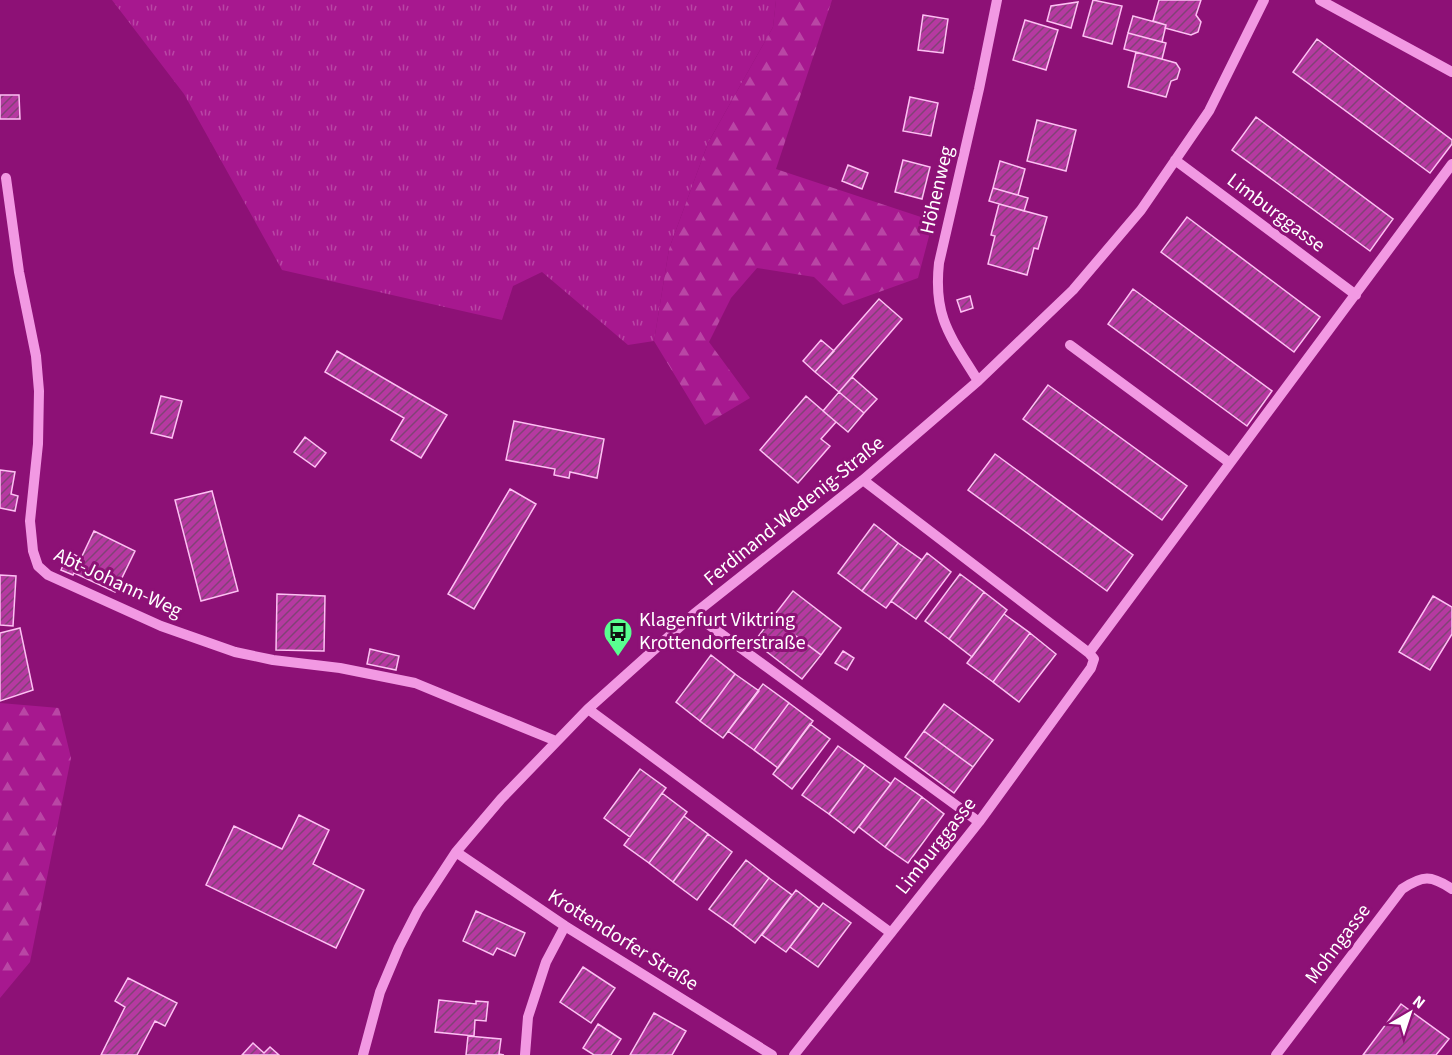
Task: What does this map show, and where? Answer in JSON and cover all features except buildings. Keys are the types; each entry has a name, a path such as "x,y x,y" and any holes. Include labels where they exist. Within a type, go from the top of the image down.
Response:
{"street":[{"name":"Höhenweg","path":"978,381 946,328 939,305 937,284 939,263 997,0"},
{"name":"Ferdinand-Wedenig-Straße","path":"363,1055 380,992 418,910 456,852 501,799 588,709 694,614 863,480 978,381 1073,290 1141,210 1209,111 1264,0"},
{"path":"1320,0 1452,72"},
{"name":"Limburggasse","path":"1175,160 1356,295"},
{"name":"Limburggasse","path":"794,1055 979,822 1091,668 1094,659 1089,652 1452,164"},
{"name":"Abt-Johann-Weg","path":"6,178 19,272 36,356 39,392 38,444 30,521 33,551 38,566 48,575 150,621 235,652 273,660 340,668 415,683 556,741"},
{"path":"1071,345 1230,463"},
{"path":"863,480 1089,652"},
{"path":"694,614 979,822"},
{"path":"588,709 891,933"},
{"name":"Krottendorfer Straße","path":"456,852 565,926 772,1055"},
{"name":"Mohngasse","path":"1276,1055 1402,889 1415,880 1429,877 1452,889"},
{"path":"525,1055 528,1017 546,962 565,926"}],"green space":[{"path":"112,0 776,0 773,27 708,143 669,249 654,341 628,345 542,272 513,286 502,320 282,270 184,94"},
{"path":"776,0 832,0 776,169 933,221 918,278 843,305 814,277 757,268 731,298 709,342 750,398 705,425 654,341 669,249 708,143 773,27"},
{"path":"0,703 59,708 71,758 30,962 0,998"}],"place":[{"name":"Klagenfurt Viktring Krottendorferstraße","path":"618,658"}]}
